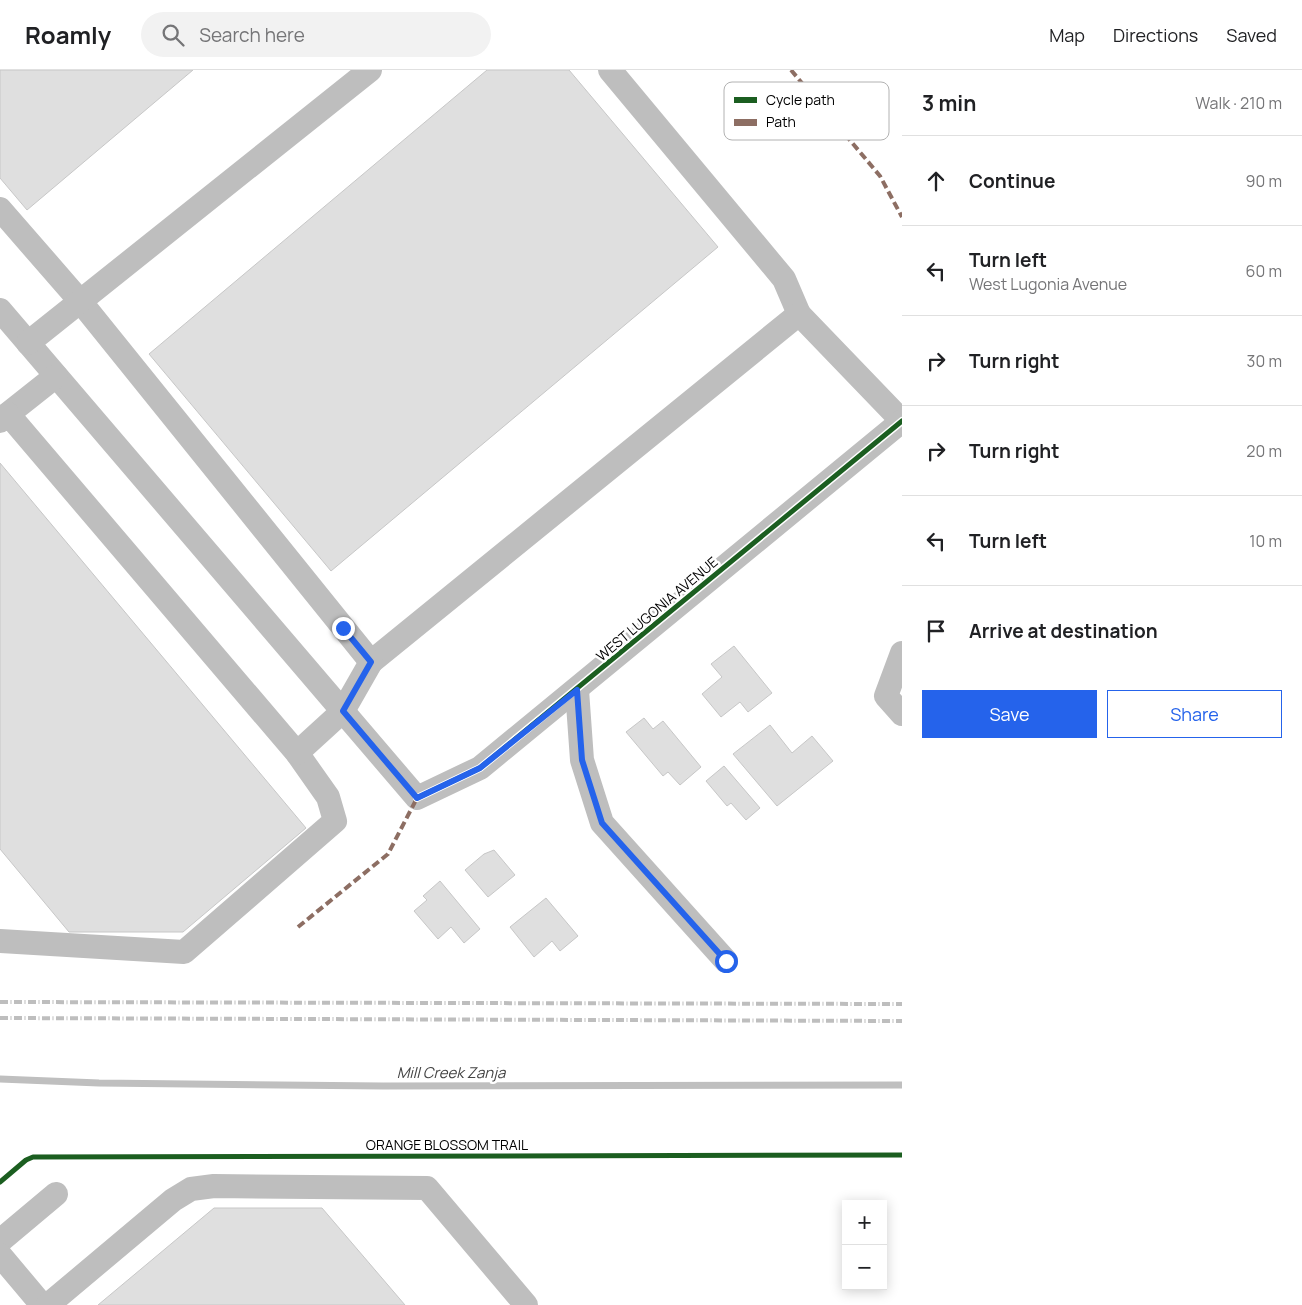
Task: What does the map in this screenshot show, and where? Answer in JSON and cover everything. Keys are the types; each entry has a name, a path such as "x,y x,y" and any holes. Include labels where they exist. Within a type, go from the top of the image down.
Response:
{"street":[{"path":"28,343 370,70"},
{"path":"610,70 784,279 799,314 902,421"},
{"path":"0,209 80,301 371,662"},
{"path":"0,310 343,711"},
{"path":"297,753 343,711 371,662 799,314"},
{"path":"0,941 184,952 335,821 328,797 297,753 4,418 56,376"},
{"name":"WEST LUGONIA AVENUE","path":"343,711 417,798 480,768 902,421"},
{"path":"902,653 886,696 902,714"},
{"path":"577,690 582,760 602,823 726,961"},
{"path":"48,1305 173,1200 191,1189 214,1186 427,1188 526,1305"},
{"path":"0,1241 56,1194"},
{"path":"0,1255 42,1305"}],"building":[{"path":"0,70 193,70 27,210 0,178"},
{"path":"487,70 569,70 718,247 331,571 149,354"},
{"path":"0,463 306,828 183,932 69,932 0,849"},
{"path":"734,646 772,693 748,712 740,702 721,717 702,694 722,677 711,664"},
{"path":"644,718 653,729 663,721 701,767 680,785 668,772 663,776 626,732"},
{"path":"770,725 792,753 812,736 833,761 777,806 733,754"},
{"path":"724,766 760,808 746,820 731,803 727,806 706,781"},
{"path":"494,850 515,875 488,897 465,870 484,854"},
{"path":"440,881 480,929 464,943 451,927 438,939 414,911 427,900 423,896"},
{"path":"546,898 578,936 560,951 552,941 534,957 510,927"},
{"path":"214,1208 322,1208 405,1305 98,1305"}],"waterway":[{"name":"Mill Creek Zanja","path":"0,1079 99,1083 383,1086 902,1085"}],"railway":[{"path":"0,1002 902,1004"},
{"path":"0,1018 902,1021"}],"marked path":[{"path":"791,70 801,82"},
{"path":"850,140 880,176 902,217"},
{"path":"298,927 388,854 417,798"}],"cycle path":[{"path":"417,798 480,768 902,421"},
{"name":"ORANGE BLOSSOM TRAIL","path":"0,1182 26,1160 33,1157 902,1155"}],"route":[{"path":"343,628 371,662 343,711 417,798 480,768 577,690 582,760 602,823 726,961"}]}
